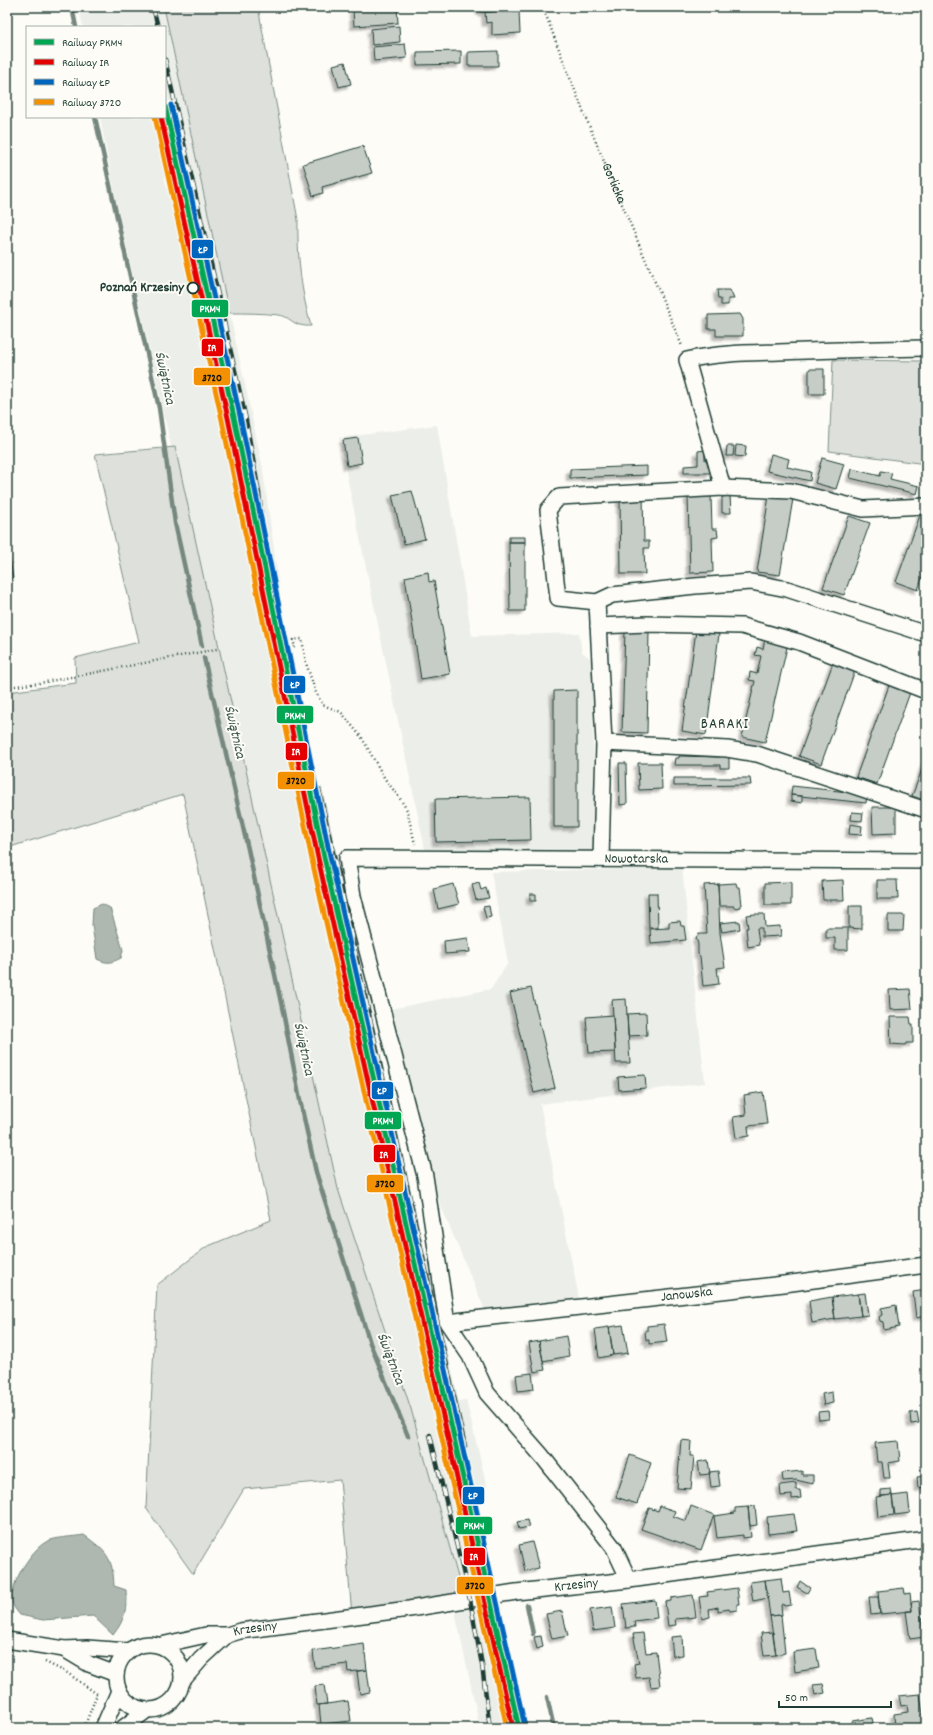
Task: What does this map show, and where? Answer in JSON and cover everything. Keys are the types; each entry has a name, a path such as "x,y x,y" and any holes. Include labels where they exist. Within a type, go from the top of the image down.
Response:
{"street":[{"path":"722,488 687,360 702,356 728,354 926,348"},
{"path":"926,506 863,509 791,491 722,488 559,497 548,510 558,598 597,602 612,595 695,586 751,582 787,589 926,634"},
{"path":"597,602 604,743 601,859"},
{"path":"598,626 647,624 742,626 799,642 926,691"},
{"path":"604,743 727,749 757,754 926,810"},
{"name":"Nowotarska","path":"446,1322 425,1176 354,896 346,858 926,861"},
{"name":"Janowska","path":"446,1322 784,1284 926,1265"},
{"path":"446,1322 470,1356 487,1393 542,1456 614,1548 629,1580"},
{"name":"Krzesiny","path":"161,1646 206,1635 227,1635 240,1631 409,1609 516,1592 629,1580 926,1538"},
{"name":"Krzesiny","path":"183,1680 201,1659 227,1635"},
{"path":"7,1640 64,1649 87,1648 128,1651"},
{"path":"123,1728 147,1710 164,1707 171,1702 181,1688 183,1680 180,1663 169,1649 161,1646 144,1644 135,1646 128,1651 122,1658 116,1674 119,1691 130,1704 147,1710"},
{"path":"64,1649 90,1664 116,1674"},
{"path":"103,1728 119,1691"}],"path":[{"name":"Gorlicka","path":"543,7 570,81 616,187 687,360"},
{"path":"264,618 272,651 295,647 293,640 302,639 306,663 316,693 323,705 342,712 362,738 385,780 399,797 407,810 418,858"},
{"path":"7,686 40,683 217,649"},
{"path":"44,1662 66,1672 97,1694 84,1728"}],"shaded area":[{"path":"79,7 164,7 262,464 291,672 314,787 322,786 406,1171 459,1401 466,1400 487,1487 474,1488 526,1728 480,1728 447,1574 339,1199 116,199 100,118 166,118 166,26 83,26"},
{"path":"164,7 258,7 298,220 300,273 311,326 300,325 279,315 261,313 229,313"},
{"path":"833,360 926,361 926,464 829,451"},
{"path":"437,425 472,636 579,633 582,652 592,660 595,853 426,854 339,438"},
{"path":"175,447 338,1189 411,1409 463,1595 352,1615 340,1480 244,1489 193,1574 146,1508 157,1285 206,1247 271,1220 183,794 7,848 7,692 76,683 75,658 139,642 95,454"},
{"path":"682,868 705,1083 540,1104 579,1298 485,1310 425,1169 386,1010 491,989 508,963 491,872"},
{"path":"102,904 110,908 123,950 121,958 109,962 104,962 97,959 92,925 93,908"},
{"path":"84,1535 103,1551 110,1561 114,1586 126,1590 126,1603 123,1619 113,1635 93,1616 43,1620 20,1615 14,1608 12,1599 15,1584 23,1567 35,1551 46,1542 54,1539"}],"building":[{"path":"480,7 509,7 509,11 480,12"},
{"path":"397,8 398,23 354,26 353,10"},
{"path":"519,11 520,33 492,35 492,22 486,23 485,12"},
{"path":"399,26 400,42 372,45 371,29"},
{"path":"405,44 407,58 374,61 373,47"},
{"path":"461,51 461,64 417,65 417,52"},
{"path":"498,51 498,66 468,66 468,52"},
{"path":"345,62 351,84 339,87 333,65"},
{"path":"363,146 372,173 322,187 323,193 313,196 303,164"},
{"path":"717,290 730,290 734,299 728,299 728,305 721,305 721,299 718,299"},
{"path":"740,314 743,319 743,336 716,336 716,329 708,329 708,315"},
{"path":"809,369 824,369 824,394 809,394"},
{"path":"358,438 362,463 347,466 343,440"},
{"path":"736,445 746,446 745,457 735,456"},
{"path":"727,446 734,446 733,456 726,456"},
{"path":"705,450 705,460 711,460 711,473 684,473 684,466 698,465 698,451"},
{"path":"771,454 789,459 787,467 811,472 810,481 767,471"},
{"path":"822,458 844,464 836,489 815,483"},
{"path":"647,466 647,475 570,478 570,469"},
{"path":"852,469 880,476 881,471 892,473 890,479 919,486 917,494 850,478"},
{"path":"412,491 425,539 404,544 392,495"},
{"path":"688,496 711,496 712,529 717,529 718,537 712,538 713,572 690,573"},
{"path":"730,496 731,513 722,513 722,497"},
{"path":"769,496 793,499 780,575 757,572"},
{"path":"643,497 644,541 649,541 649,548 644,548 645,574 621,574 620,498"},
{"path":"922,510 926,511 926,566 918,590 896,582"},
{"path":"849,516 870,523 844,595 823,588"},
{"path":"7,535 13,579 7,579"},
{"path":"509,537 525,537 525,542 509,542"},
{"path":"509,542 525,542 525,611 510,611"},
{"path":"428,572 429,582 434,581 450,674 421,679 405,577"},
{"path":"625,630 649,631 647,733 622,732"},
{"path":"696,631 719,634 706,735 682,731"},
{"path":"765,638 788,643 765,742 742,737 755,681 749,680 750,672 757,674 761,656 755,655 757,647 763,649"},
{"path":"834,660 856,668 821,764 799,756"},
{"path":"891,680 912,687 877,784 856,777"},
{"path":"577,690 577,827 554,827 554,691"},
{"path":"720,754 729,754 729,768 720,768 720,765 674,765 675,758 679,758 679,756 720,757"},
{"path":"926,759 926,801 912,796"},
{"path":"619,763 626,763 627,804 620,805"},
{"path":"638,763 661,763 662,789 639,790"},
{"path":"674,778 750,778 751,785 674,786"},
{"path":"792,786 867,794 866,803 791,795"},
{"path":"791,795 802,796 802,803 791,801"},
{"path":"530,797 531,840 436,842 435,799"},
{"path":"872,807 896,807 896,833 873,834"},
{"path":"852,812 863,813 862,821 851,820"},
{"path":"850,824 862,826 861,835 849,834"},
{"path":"843,880 844,900 823,900 822,881"},
{"path":"877,880 897,880 898,899 877,899"},
{"path":"791,882 791,905 765,905 765,883"},
{"path":"479,883 481,890 486,888 489,898 476,900 472,885"},
{"path":"736,883 737,887 740,887 742,905 734,908 734,906 719,906 718,884"},
{"path":"453,884 459,904 438,909 434,889"},
{"path":"718,884 720,933 725,967 717,968 719,984 703,986 700,956 698,954 698,944 696,938 699,934 707,934 704,885"},
{"path":"648,893 657,893 658,928 649,928"},
{"path":"530,894 536,894 536,901 530,901"},
{"path":"489,906 491,917 486,918 483,907"},
{"path":"849,906 862,906 862,929 849,928"},
{"path":"764,914 765,927 780,926 781,936 762,937 762,928 757,928 759,945 748,947 746,915"},
{"path":"888,915 904,915 903,931 888,931"},
{"path":"680,921 681,926 684,926 686,940 651,943 650,929 669,928 669,922"},
{"path":"739,921 740,929 722,932 720,923"},
{"path":"826,928 848,928 848,950 835,950 835,938 826,938"},
{"path":"468,938 470,952 445,954 444,941"},
{"path":"531,988 555,1088 534,1093 510,993"},
{"path":"910,989 912,1009 890,1010 889,990"},
{"path":"626,999 630,1063 616,1063 612,1000"},
{"path":"646,1013 647,1035 628,1036 627,1014"},
{"path":"613,1015 615,1052 589,1053 586,1017"},
{"path":"890,1017 910,1017 911,1024 913,1024 913,1043 906,1043 905,1045 891,1044"},
{"path":"645,1075 646,1088 619,1090 618,1077"},
{"path":"763,1092 767,1124 748,1126 749,1136 736,1138 733,1117 746,1115 744,1095"},
{"path":"926,1290 926,1316 916,1318 913,1292"},
{"path":"865,1293 868,1315 861,1316 858,1294"},
{"path":"858,1294 861,1316 835,1319 832,1297"},
{"path":"832,1297 835,1319 812,1323 809,1301"},
{"path":"896,1305 899,1327 884,1330 883,1322 880,1321 879,1317 882,1315 881,1308"},
{"path":"664,1324 667,1342 649,1344 649,1340 646,1340 645,1331 647,1331 647,1326"},
{"path":"623,1325 628,1353 613,1355 609,1327"},
{"path":"609,1327 613,1355 599,1358 595,1329"},
{"path":"566,1336 569,1356 543,1361 539,1341"},
{"path":"539,1341 545,1370 534,1372 529,1343"},
{"path":"532,1373 534,1389 518,1391 516,1375"},
{"path":"832,1392 833,1403 824,1405 822,1394"},
{"path":"828,1411 829,1419 819,1420 818,1412"},
{"path":"917,1412 919,1423 911,1424 910,1413"},
{"path":"681,1440 691,1441 690,1456 694,1456 691,1489 677,1488"},
{"path":"898,1441 900,1461 888,1463 890,1478 884,1478 882,1462 877,1462 875,1443"},
{"path":"630,1455 651,1463 637,1504 616,1497"},
{"path":"708,1460 710,1474 700,1475 698,1462"},
{"path":"718,1471 720,1486 711,1487 709,1472"},
{"path":"802,1471 802,1475 813,1475 813,1484 796,1480 783,1481 782,1473"},
{"path":"925,1476 926,1487 918,1488 917,1477"},
{"path":"796,1483 796,1490 800,1490 801,1498 792,1499 792,1495 781,1496 780,1485"},
{"path":"891,1489 892,1495 881,1496 881,1490"},
{"path":"908,1494 910,1513 895,1515 892,1496"},
{"path":"892,1495 894,1515 878,1517 876,1497"},
{"path":"660,1506 675,1511 673,1516 686,1521 691,1506 714,1515 701,1550 641,1529 649,1508 658,1511"},
{"path":"755,1506 757,1525 750,1526 748,1507"},
{"path":"748,1507 751,1537 743,1538 743,1535 717,1538 714,1516 735,1513 735,1508"},
{"path":"794,1514 797,1531 768,1534 767,1517"},
{"path":"527,1520 529,1527 519,1529 517,1522"},
{"path":"532,1542 539,1568 525,1571 519,1545"},
{"path":"781,1578 783,1593 789,1592 791,1605 781,1605 782,1615 770,1616 765,1580"},
{"path":"765,1580 768,1598 753,1601 750,1582"},
{"path":"800,1581 810,1588 807,1593 797,1587"},
{"path":"737,1588 739,1604 737,1604 737,1610 730,1611 729,1609 718,1611 718,1607 709,1609 710,1617 702,1619 699,1597 708,1596 707,1592"},
{"path":"904,1588 905,1594 910,1593 912,1611 880,1614 878,1591"},
{"path":"693,1595 696,1617 675,1619 676,1625 668,1626 665,1602 671,1601 671,1598"},
{"path":"869,1597 878,1597 880,1614 871,1615"},
{"path":"655,1600 657,1618 634,1621 635,1627 626,1628 623,1604"},
{"path":"919,1601 924,1637 910,1639 906,1611 912,1611 911,1602"},
{"path":"612,1607 615,1628 593,1631 590,1610"},
{"path":"562,1611 568,1636 552,1639 546,1614"},
{"path":"781,1615 785,1653 776,1655 770,1616"},
{"path":"926,1617 926,1635 924,1635 922,1618"},
{"path":"773,1632 776,1655 764,1656 761,1633"},
{"path":"643,1633 646,1653 656,1652 660,1686 651,1687 649,1677 636,1678 634,1664 639,1663 633,1634"},
{"path":"541,1636 543,1647 537,1649 534,1637"},
{"path":"682,1636 683,1655 673,1656 671,1637"},
{"path":"364,1644 367,1670 348,1672 347,1664 315,1668 313,1651"},
{"path":"816,1649 819,1668 795,1672 793,1652"},
{"path":"367,1670 370,1692 360,1694 357,1671"},
{"path":"823,1684 825,1693 815,1695 813,1685"},
{"path":"324,1685 327,1704 317,1705 315,1686"},
{"path":"920,1694 925,1728 895,1728 894,1714 908,1712 907,1705 901,1706 899,1696"},
{"path":"348,1701 351,1721 321,1724 319,1705"},
{"path":"872,1718 874,1728 853,1728 852,1721"}],"waterway":[{"name":"Świątnica","path":"72,7 76,26"},
{"name":"Świątnica","path":"95,118 159,408 175,523 202,646"},
{"name":"Świątnica","path":"204,658 248,849 316,1172 370,1343 408,1436"},
{"name":"Świątnica","path":"527,1605 533,1634"},
{"name":"Świątnica","path":"547,1697 554,1728"}],"railway":[{"path":"153,7 158,26"},
{"path":"166,63 245,415 259,493 275,621"},
{"path":"319,789 465,1446"},
{"path":"343,942 365,1018"},
{"path":"430,1435 470,1600 482,1665 490,1728"}],"rail line":[{"name":"ŁP","path":"171,105 240,416 330,856 525,1727"},
{"name":"PKM4","path":"166,111 234,417 324,857 519,1728"},
{"name":"3720","path":"155,118 222,420 312,860 507,1728"},
{"name":"IR","path":"161,118 228,418 318,858 513,1728"}],"place":[{"name":"Poznań Krzesiny","path":"193,288"}],"district":[{"name":"BARAKI","path":"725,725"}]}
